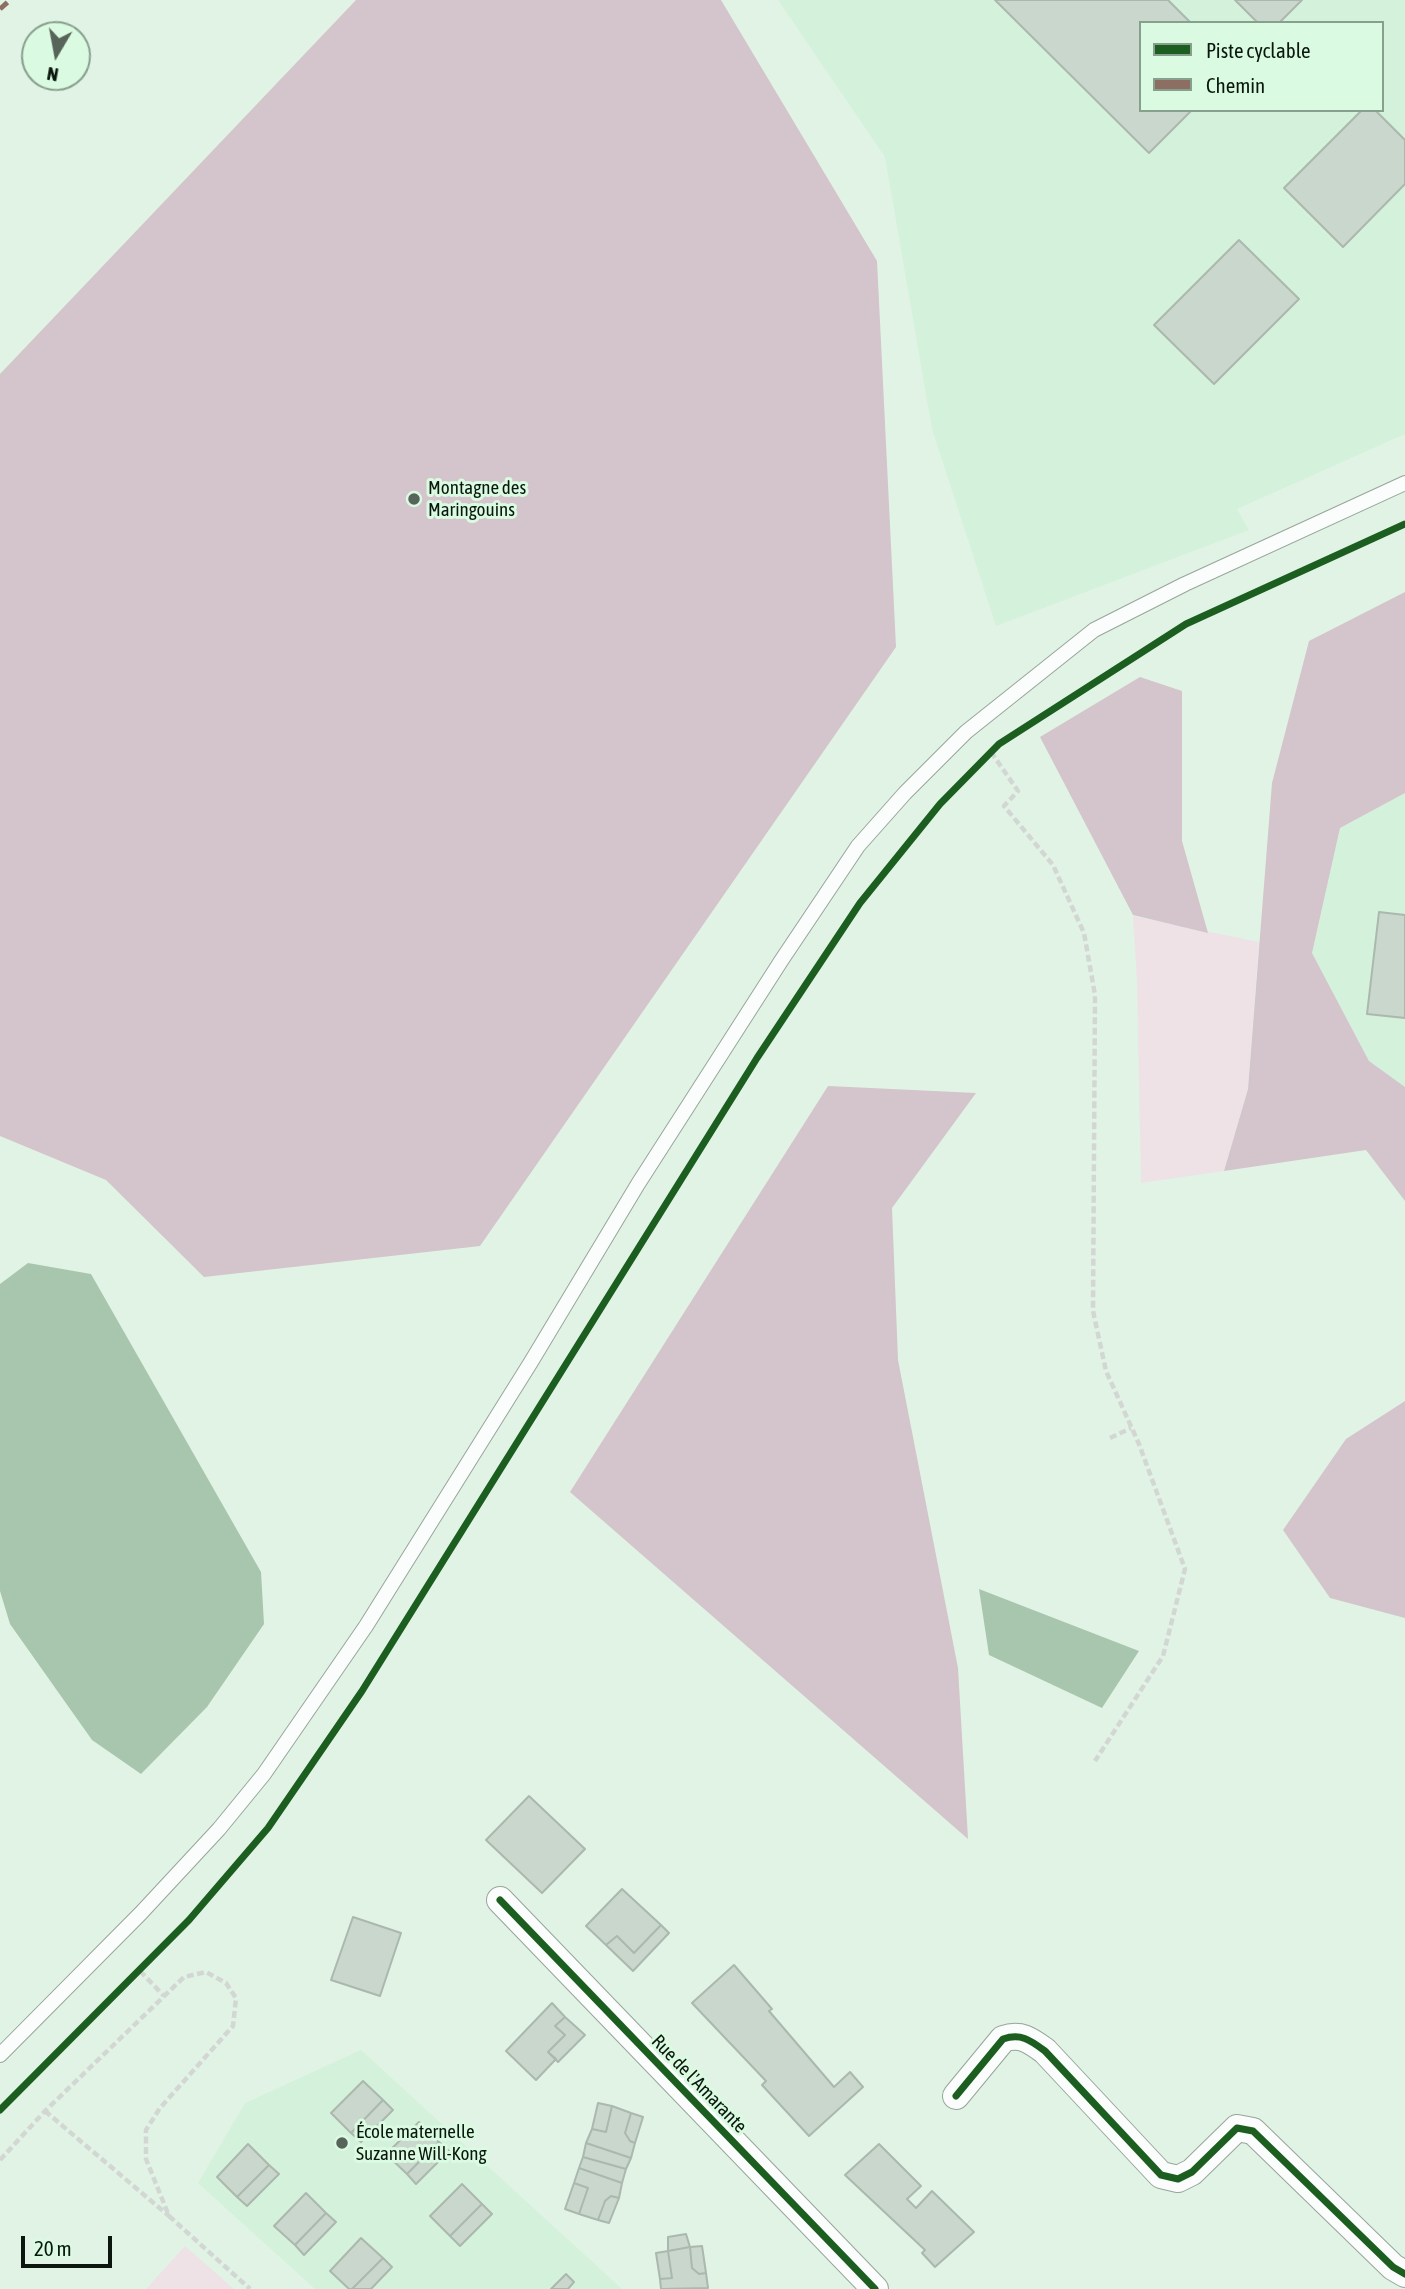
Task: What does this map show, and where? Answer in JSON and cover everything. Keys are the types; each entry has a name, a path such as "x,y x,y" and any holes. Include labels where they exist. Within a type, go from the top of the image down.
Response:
{"street":[{"name":"Rue de l'Amarante","path":"500,1900 875,2289"},
{"path":"956,2096 1003,2039 1014,2035 1028,2039 1045,2051 1161,2175 1178,2179 1192,2172 1237,2128 1253,2131 1394,2267 1405,2274"}],"lane":[{"path":"0,2055 141,1913 219,1829 264,1774 366,1626 525,1372 638,1184 781,961 858,846 897,802 966,732 1094,630 1185,584 1405,483"}],"path":[{"path":"991,752 1018,791 1004,806 1053,864 1084,933 1095,995 1093,1311 1107,1371 1185,1569 1163,1656 1095,1761"},
{"path":"1110,1438 1131,1428"},
{"path":"140,1971 164,1996"},
{"path":"0,2160 45,2111 184,1977 206,1972 226,1983 236,1998 233,2026 160,2108 146,2130 145,2159 169,2216"},
{"path":"45,2111 250,2289"}],"shaded area":[{"path":"356,0 721,0 877,261 896,647 480,1246 204,1277 106,1180 0,1136 0,374"},
{"path":"778,0 1405,0 1405,434 1237,509 1249,530 996,626 932,429 885,157"},
{"path":"1405,592 1405,793 1340,828 1312,953 1369,1061 1405,1087 1405,1201 1366,1150 1224,1171 1248,1089 1272,783 1309,641"},
{"path":"1140,677 1182,691 1182,841 1208,933 1133,915 1040,737"},
{"path":"1405,793 1405,1087 1369,1061 1312,953 1340,828"},
{"path":"1133,916 1259,942 1248,1089 1224,1171 1141,1183"},
{"path":"828,1086 976,1093 892,1208 898,1360 958,1668 968,1839 570,1492"},
{"path":"28,1263 91,1274 261,1572 264,1624 207,1707 141,1774 92,1740 10,1624 0,1591 0,1284"},
{"path":"1405,1401 1405,1618 1330,1598 1283,1530 1346,1439"},
{"path":"979,1589 1139,1651 1102,1708 989,1655"},
{"name":"École maternelle Suzanne Will-Kong","path":"361,2050 622,2289 315,2289 198,2183 245,2103"},
{"path":"185,2246 234,2289 146,2289"}],"building":[{"path":"995,0 1168,0 1189,21 1139,21 1139,112 1190,112 1149,153"},
{"path":"1235,0 1302,0 1281,21 1256,21"},
{"path":"1360,112 1377,112 1405,140 1405,184 1343,247 1284,188"},
{"path":"1239,240 1299,299 1214,384 1154,325"},
{"path":"1379,912 1405,915 1405,1018 1367,1014"},
{"path":"529,1796 585,1849 542,1893 486,1840"},
{"path":"622,1889 661,1925 634,1953 617,1936 606,1945 586,1926"},
{"path":"353,1917 401,1933 380,1996 331,1980"},
{"path":"661,1925 669,1933 633,1971 606,1945 617,1936 634,1953"},
{"path":"734,1965 834,2087 850,2072 863,2087 809,2136 762,2085 766,2081 692,2003"},
{"path":"552,2003 565,2017 555,2026 565,2035 548,2052 556,2059 536,2080 506,2051"},
{"path":"565,2017 585,2035 558,2062 548,2052 565,2035 555,2026"},
{"path":"363,2081 383,2100 351,2133 331,2113"},
{"path":"383,2100 393,2110 361,2142 351,2133"},
{"path":"598,2103 612,2106 606,2132 592,2129"},
{"path":"612,2106 631,2113 625,2133 630,2141 635,2143 631,2158 586,2143 592,2129 606,2132"},
{"path":"631,2113 643,2117 635,2143 630,2141 625,2133"},
{"path":"419,2122 439,2142 407,2174 386,2154"},
{"path":"439,2142 449,2151 416,2184 407,2174"},
{"path":"586,2143 631,2158 626,2169 583,2157"},
{"path":"248,2144 269,2165 237,2197 217,2177"},
{"path":"879,2144 921,2186 907,2199 916,2208 932,2191 974,2232 935,2267 922,2253 925,2250 845,2175"},
{"path":"583,2157 626,2169 622,2183 579,2168"},
{"path":"269,2165 279,2174 247,2206 237,2197"},
{"path":"579,2168 622,2183 619,2198 611,2196 605,2201 598,2220 579,2214 588,2188 574,2183"},
{"path":"574,2183 588,2188 579,2214 565,2209"},
{"path":"462,2184 482,2204 450,2236 430,2216"},
{"path":"306,2193 326,2213 295,2245 274,2226"},
{"path":"611,2196 619,2198 609,2223 598,2220 605,2201"},
{"path":"482,2204 492,2214 460,2246 450,2236"},
{"path":"326,2213 336,2222 304,2255 295,2245"},
{"path":"686,2234 690,2247 668,2251 668,2237"},
{"path":"361,2238 383,2258 349,2289 330,2271"},
{"path":"702,2246 706,2273 699,2274 692,2268 690,2247"},
{"path":"690,2247 692,2268 699,2274 706,2273 708,2288 661,2289 660,2279 672,2278 668,2251"},
{"path":"668,2251 672,2278 660,2279 656,2253"},
{"path":"383,2258 392,2267 371,2289 352,2289"},
{"path":"566,2274 574,2282 568,2289 551,2289"}],"marked path":[{"path":"0,9 10,0"}],"cycle path":[{"path":"0,2110 189,1920 268,1828 362,1691 757,1058 860,903 940,804 999,744 1186,624 1405,524"},
{"path":"500,1900 875,2289"},
{"path":"956,2096 1003,2039 1025,2039 1045,2051 1161,2175 1178,2179 1192,2172 1237,2128 1253,2131 1393,2267 1405,2274"}],"place":[{"name":"Montagne des Maringouins","path":"414,499"},
{"name":"École maternelle Suzanne Will-Kong","path":"342,2143"}]}
